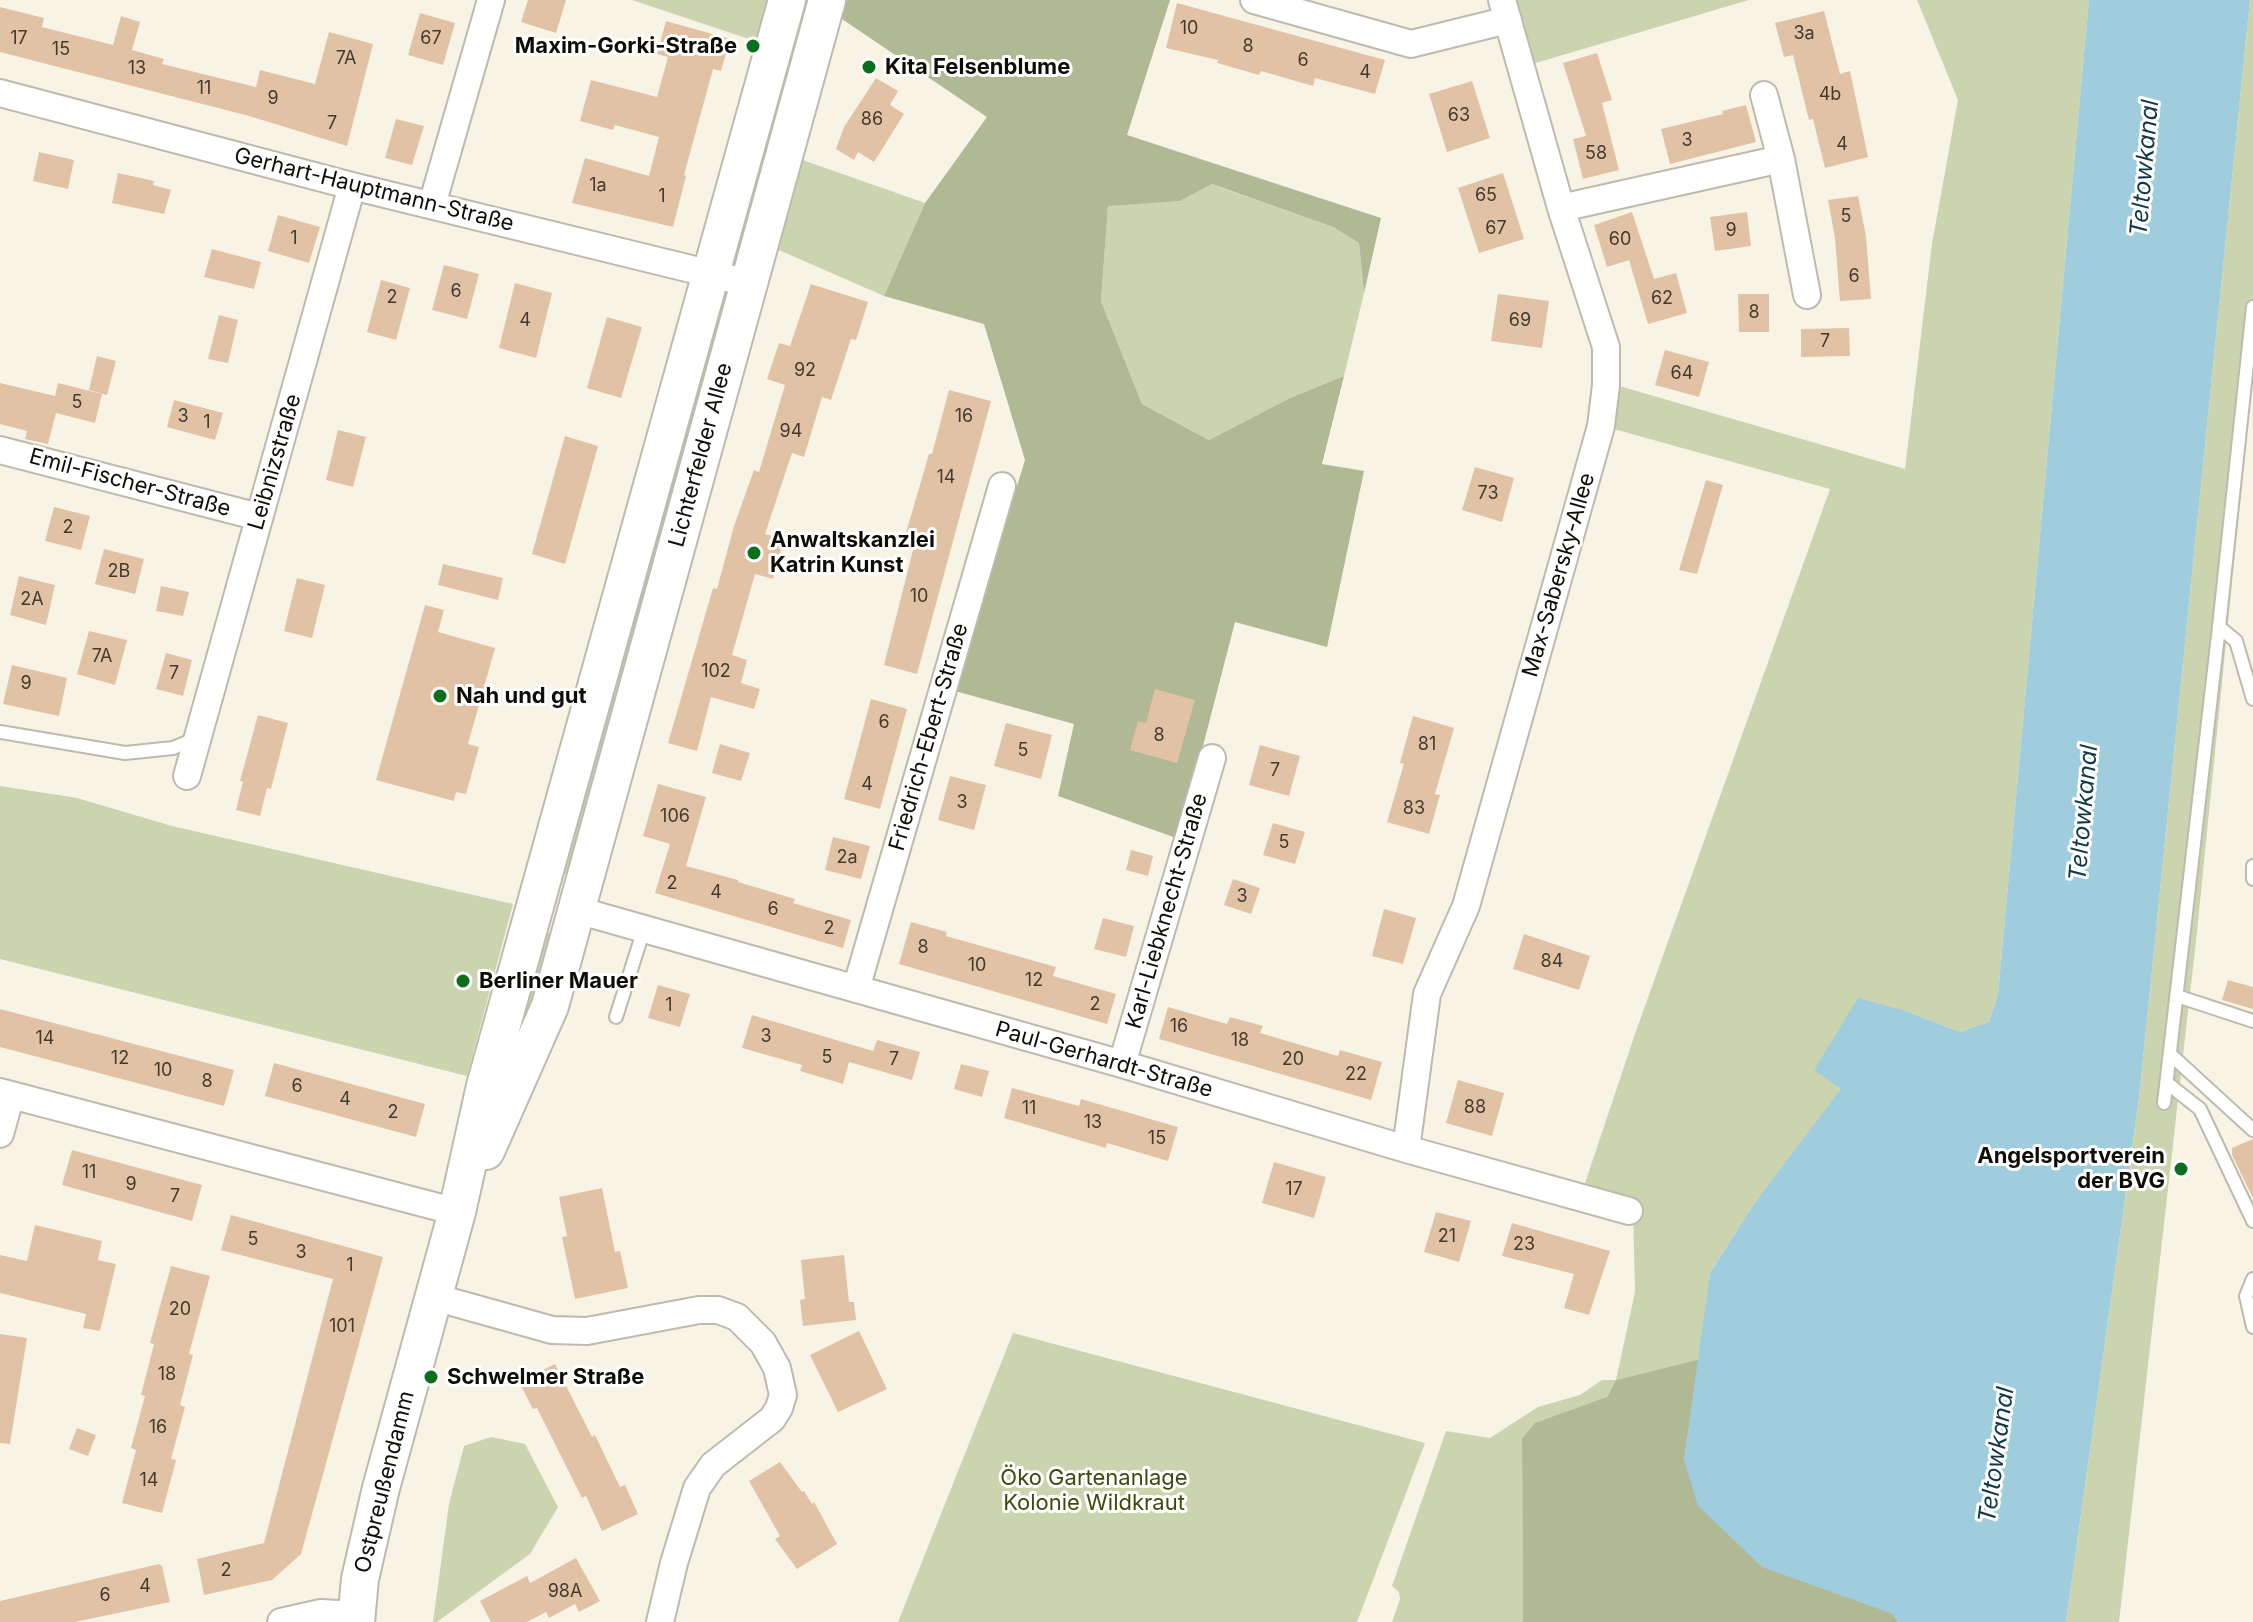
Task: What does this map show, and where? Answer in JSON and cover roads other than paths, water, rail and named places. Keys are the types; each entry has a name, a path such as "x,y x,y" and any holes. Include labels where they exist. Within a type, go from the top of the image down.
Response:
{"main road":[{"name":"Lichterfelder Allee","path":"500,1089 536,904 787,0"},
{"name":"Lichterfelder Allee","path":"500,1089 550,1006 827,0"},
{"path":"536,904 577,910"},
{"name":"Ostpreußendamm","path":"356,1619 360,1579 381,1488 457,1212 500,1089"}],"street":[{"path":"432,205 491,0"},
{"path":"1254,0 1411,44 1505,10"},
{"name":"Max-Sabersky-Allee","path":"1406,1149 1427,994 1466,906 1601,426 1606,385 1606,347 1561,208 1505,10"},
{"name":"Gerhart-Hauptmann-Straße","path":"0,93 352,186 748,283"},
{"path":"1764,95 1781,159 1807,295"},
{"path":"1561,208 1781,159"},
{"name":"Leibnizstraße","path":"187,776 352,186"},
{"name":"Emil-Fischer-Straße","path":"0,450 259,517"},
{"name":"Friedrich-Ebert-Straße","path":"856,989 1002,486"},
{"name":"Karl-Liebknecht-Straße","path":"1122,1064 1212,758"},
{"name":"Paul-Gerhardt-Straße","path":"577,910 1629,1211"},
{"path":"0,1134 6,1094 457,1212"},
{"path":"434,1297 552,1330 587,1331 699,1310 718,1310 737,1317 763,1343 777,1368 783,1395 779,1408 772,1419 713,1465 697,1488 660,1622"},
{"path":"281,1622 321,1613 356,1619"}],"lane":[{"path":"2164,1103 2253,307"},
{"path":"2219,627 2236,641 2253,699"},
{"path":"0,732 125,753 173,748 197,738"},
{"path":"2253,866 2253,879"},
{"path":"616,1017 644,929"},
{"path":"2177,996 2253,1021"},
{"path":"2170,1054 2253,1130"},
{"path":"2167,1083 2200,1109 2253,1221"},
{"path":"2253,1279 2246,1296 2253,1327"}],"water":[{"name":"Teltowkanal","path":"2089,0 2250,0 2139,1098 2066,1622 1898,1622 1893,1614 1762,1567 1698,1506 1684,1460 1710,1273 1756,1201 1841,1089 1814,1070 1858,998 1903,1010 1960,1032 1989,1022 1998,994"}],"place":[{"name":"Maxim-Gorki-Straße","path":"753,46"},
{"name":"Kita Felsenblume","path":"869,67"},
{"name":"Anwaltskanzlei Katrin Kunst","path":"754,553"},
{"name":"Nah und gut","path":"440,696"},
{"name":"Berliner Mauer","path":"463,981"},
{"name":"Angelsportverein der BVG","path":"2181,1169"},
{"name":"Schwelmer Straße","path":"431,1377"}],"park label":[{"name":"Öko Gartenanlage Kolonie Wildkraut","path":"1094,1490"}]}
